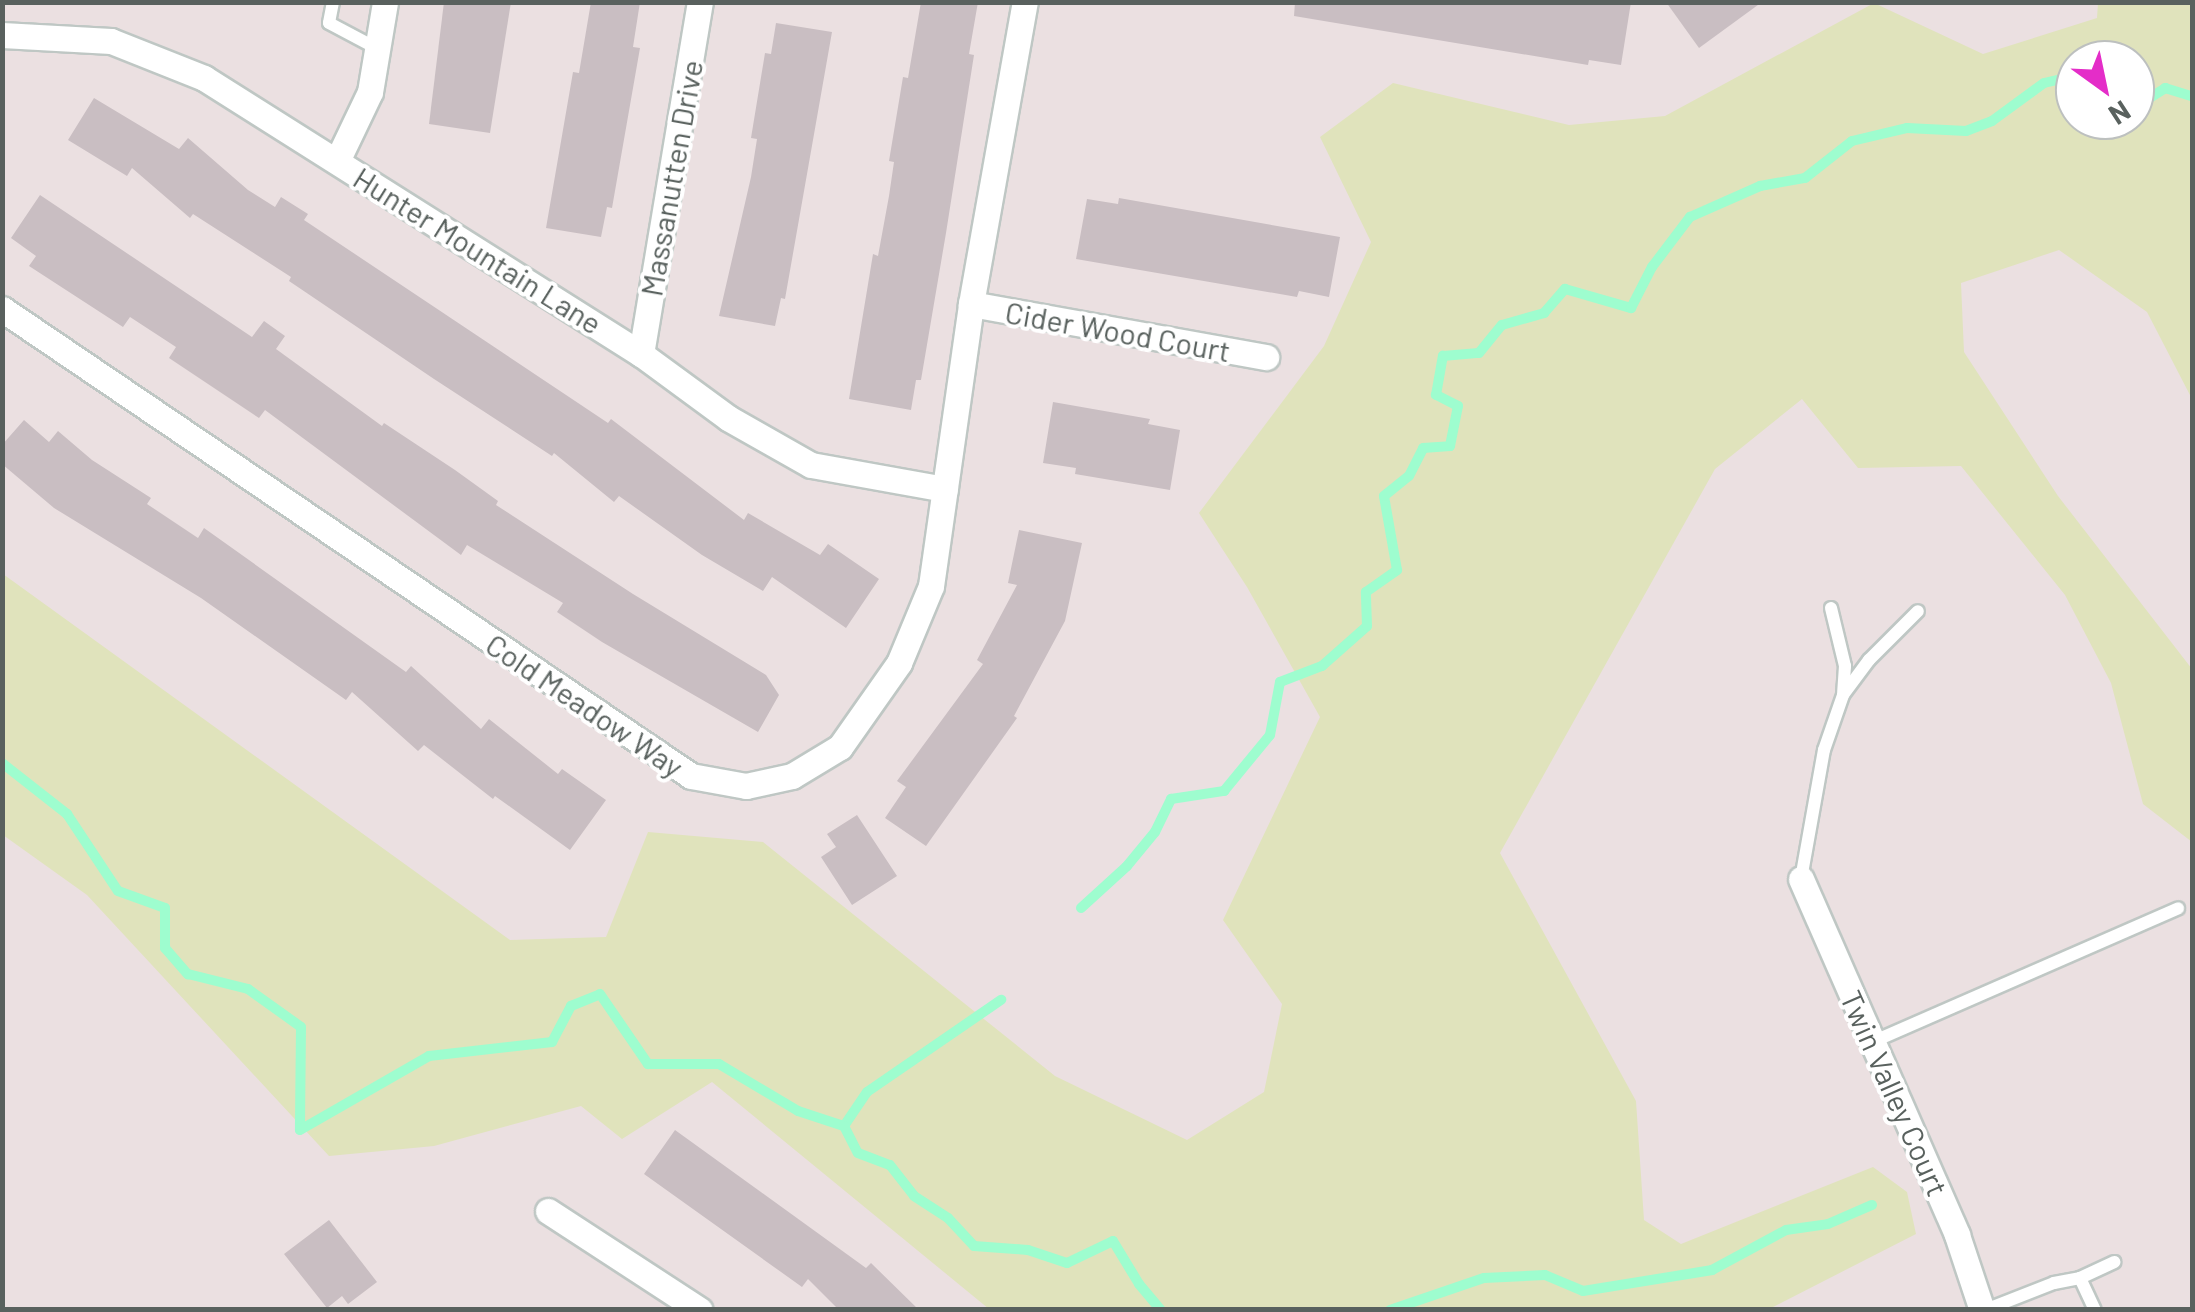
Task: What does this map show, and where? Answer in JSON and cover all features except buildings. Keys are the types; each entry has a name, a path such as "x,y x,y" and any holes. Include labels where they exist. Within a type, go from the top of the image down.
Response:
{"street":[{"path":"336,161 370,92 385,2"},
{"name":"Massanutten Drive","path":"641,354 700,2"},
{"name":"Cold Meadow Way","path":"2,309 691,776 746,786 792,776 840,747 899,663 932,586 971,304 1025,2"},
{"name":"Hunter Mountain Lane","path":"2,35 111,41 204,78 641,354 728,418 811,465 945,489"},
{"name":"Cider Wood Court","path":"971,304 1266,357"},
{"name":"Twin Valley Court","path":"1801,878 1957,1236 1984,1310"},
{"path":"548,1211 700,1310"}],"lane":[{"path":"332,2 329,23 378,49"},
{"path":"1801,878 1824,750 1843,695 1845,666 1831,608"},
{"path":"1843,695 1869,660 1918,611"},
{"path":"1872,1042 2178,908"},
{"path":"1984,1310 2054,1282 2080,1278 2114,1262"},
{"path":"2080,1278 2094,1310"}],"green space":[{"path":"1874,3 1983,54 2097,18 2098,3 2192,3 2192,399 2147,312 2059,250 1961,283 1964,352 2058,496 2192,669 2192,842 2143,804 2111,683 2065,595 1961,466 1858,468 1802,399 1715,469 1500,853 1636,1101 1644,1220 1681,1244 1873,1167 1907,1192 1916,1234 1769,1309 989,1309 712,1082 622,1139 581,1106 434,1146 329,1156 87,895 3,835 3,574 510,940 606,937 648,832 763,842 1055,1076 1187,1140 1264,1092 1282,1004 1223,920 1320,717 1247,587 1199,513 1324,346 1371,242 1320,137 1393,83 1569,125 1665,116"}],"waterway":[{"path":"1081,908 1127,866 1155,832 1171,799 1224,791 1270,735 1280,682 1322,666 1367,626 1366,592 1397,570 1384,496 1409,476 1423,448 1450,446 1458,406 1436,395 1443,356 1479,353 1502,325 1544,313 1565,289 1631,308 1652,267 1690,217 1760,186 1805,178 1852,141 1907,128 1966,131 1992,121 2044,83 2055,81"},
{"path":"2155,94 2165,88 2192,96"},
{"path":"2,763 67,814 118,891 165,908 165,948 188,974 248,989 301,1027 300,1130 429,1056 552,1042 571,1006 600,994 648,1064 719,1064 798,1111 844,1126 867,1092 1001,1000"},
{"path":"844,1126 858,1153 890,1165 914,1196 948,1218 974,1246 1028,1250 1067,1263 1113,1241 1139,1284 1161,1310"},
{"path":"1390,1310 1484,1278 1545,1275 1583,1291 1712,1270 1786,1230 1828,1224 1872,1205"}]}
